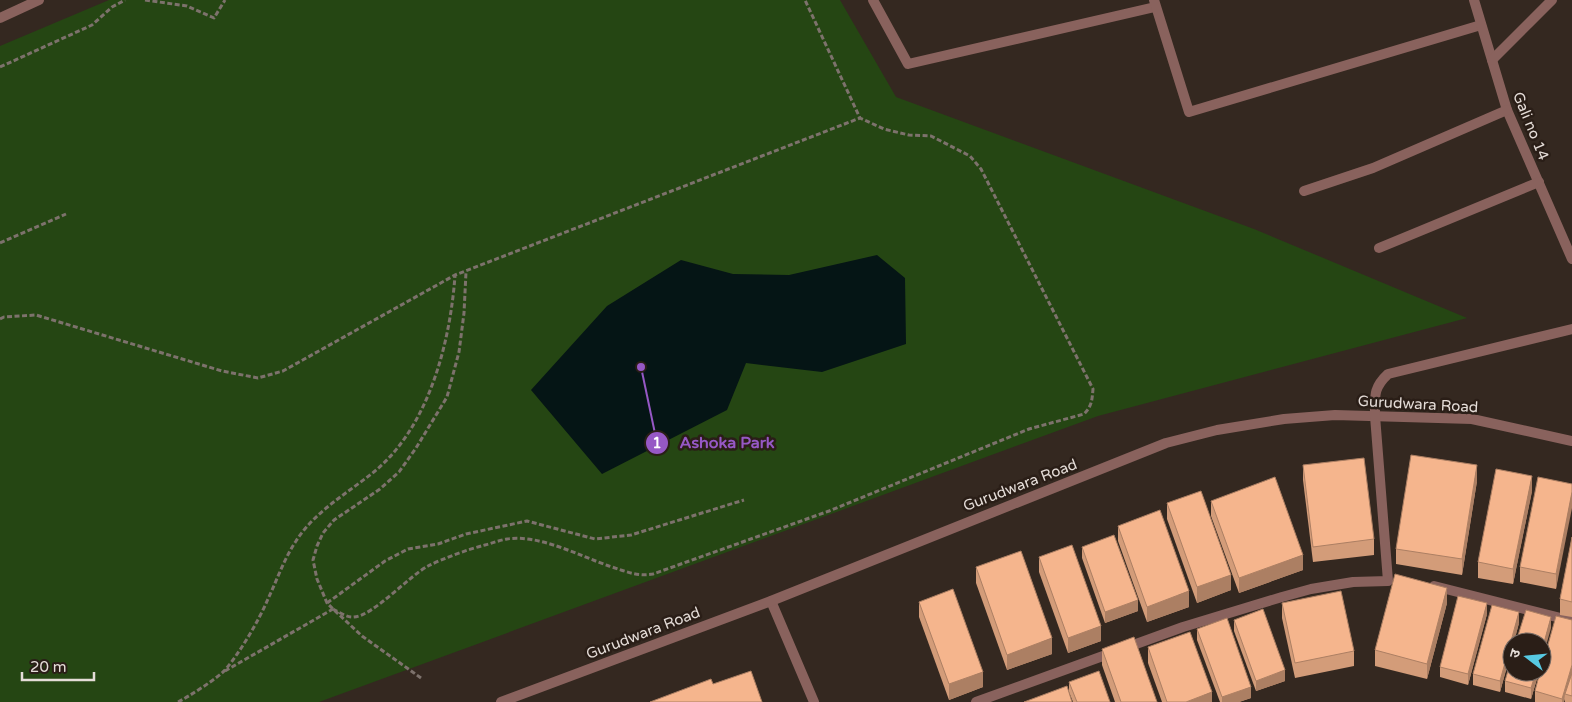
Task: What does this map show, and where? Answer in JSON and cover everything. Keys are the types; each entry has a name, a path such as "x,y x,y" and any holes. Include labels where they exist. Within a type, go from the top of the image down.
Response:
{"street":[{"path":"0,18 39,0"},
{"path":"873,0 908,64 1154,4 1189,112 1481,25"},
{"name":"Gali no 14","path":"1474,0 1506,110 1572,259"},
{"path":"1492,60 1552,0"},
{"path":"1304,191 1373,168 1506,110"},
{"path":"1379,248 1539,182"},
{"path":"976,702 1184,628 1282,597 1311,589 1353,582 1393,582 1375,416 1375,390 1381,381 1388,374 1572,329"},
{"name":"Gurudwara Road","path":"501,702 771,601 1166,443 1217,430 1284,419 1335,415 1472,419 1572,441"},
{"path":"1425,585 1572,620"},
{"path":"771,601 814,702"}],"path":[{"path":"0,67 92,24 125,0"},
{"path":"145,0 187,6 214,18 226,0"},
{"path":"333,609 349,617 364,614 410,577 429,565 476,547 509,538 536,540 642,576 653,574 829,511 1029,429 1084,414 1090,408 1093,389 981,169 970,156 931,136 909,135 892,131 860,118 805,0"},
{"path":"0,320 36,315 222,371 258,378 283,372 454,275 466,272 860,118"},
{"path":"0,243 66,214"},
{"path":"421,678 362,636 327,603 317,579 313,560 323,533 334,520 380,489 399,472 447,397 459,352 464,313 466,272"},
{"path":"224,671 248,637 268,602 280,571 296,540 332,503 375,471 407,433 424,402 438,368 448,331 454,275"},
{"path":"327,603 385,561 408,548 438,544 466,534 527,521 596,539 631,535 744,500"},
{"path":"178,702 224,671 333,609"}],"green space":[{"path":"109,0 840,0 896,97 1254,229 1467,318 1098,416 319,702 0,702 0,46"}],"shaded area":[{"path":"877,255 905,278 906,344 822,372 746,363 727,410 602,474 531,390 607,306 681,260 733,274 789,275"}],"building":[{"path":"1411,455 1477,465 1462,559 1396,549"},
{"path":"1364,458 1374,539 1313,547 1303,465"},
{"path":"1496,469 1532,476 1513,569 1478,562"},
{"path":"1275,477 1303,555 1239,578 1211,501"},
{"path":"1538,477 1572,484 1556,574 1520,567"},
{"path":"1201,491 1231,575 1197,587 1167,503"},
{"path":"1160,510 1189,591 1147,607 1118,526"},
{"path":"1114,535 1138,600 1105,612 1082,547"},
{"path":"1572,537 1572,602 1560,599"},
{"path":"1072,545 1101,626 1068,638 1039,557"},
{"path":"1021,551 1052,638 1007,655 976,567"},
{"path":"1395,574 1447,588 1427,664 1375,650"},
{"path":"953,589 983,672 949,684 919,602"},
{"path":"1341,591 1354,651 1295,663 1282,603"},
{"path":"1458,596 1487,603 1468,674 1440,667"},
{"path":"1492,605 1519,612 1513,632 1502,632 1502,674 1500,681 1473,674"},
{"path":"1263,609 1285,670 1256,681 1234,620"},
{"path":"1526,610 1551,617 1547,632 1519,632"},
{"path":"1556,616 1572,620 1572,665 1562,699 1535,691 1537,682 1552,682 1552,632"},
{"path":"1227,618 1251,687 1222,697 1197,629"},
{"path":"1190,632 1212,692 1186,702 1167,702 1148,647"},
{"path":"1134,637 1157,702 1121,702 1102,649"},
{"path":"751,671 762,702 650,702 711,679 713,684"},
{"path":"1099,671 1110,702 1077,702 1069,682"},
{"path":"1572,673 1572,696 1565,694"},
{"path":"1509,682 1533,682 1531,688"},
{"path":"1067,686 1072,702 1024,702"}],"place":[{"name":"Ashoka Park","path":"641,367"}]}
